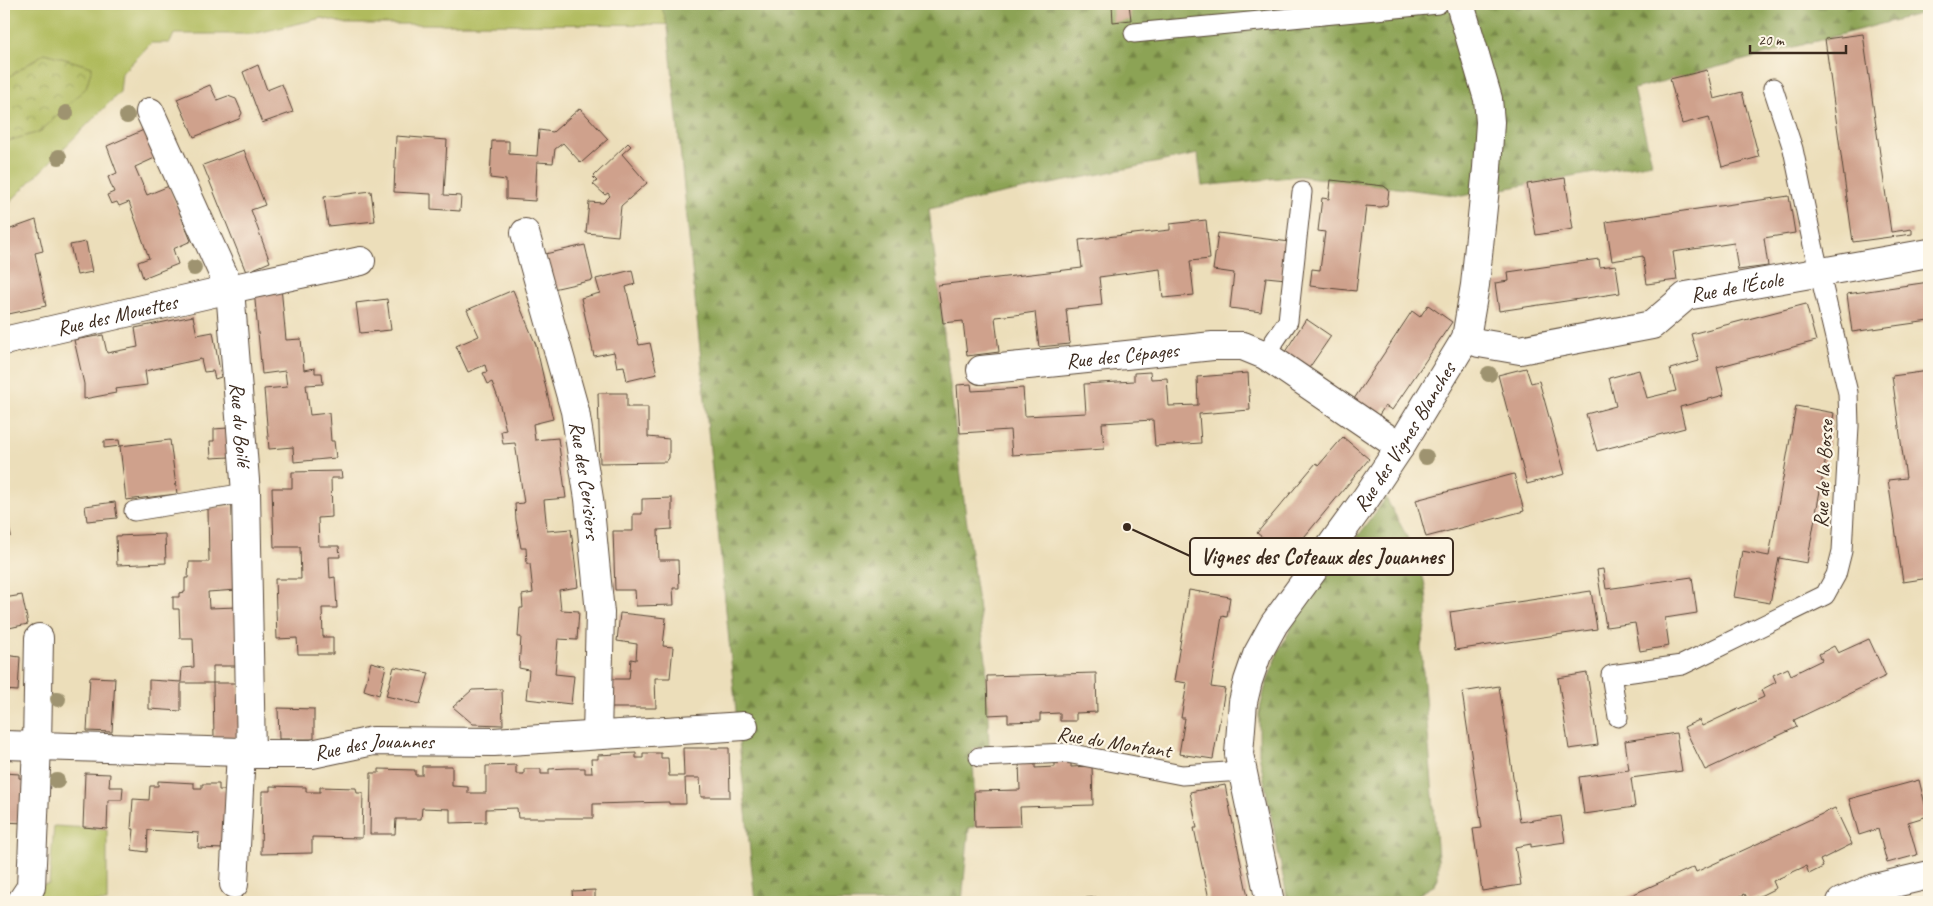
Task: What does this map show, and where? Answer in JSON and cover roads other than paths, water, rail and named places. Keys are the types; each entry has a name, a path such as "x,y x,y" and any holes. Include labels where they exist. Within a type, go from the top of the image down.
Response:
{"street":[{"name":"Rue des Vignes Blanches","path":"1270,902 1240,754 1243,702 1257,655 1289,602 1323,559 1400,446 1466,338 1476,275 1490,122 1488,99 1460,4"},
{"name":"Rue du Boilé","path":"150,112 230,289 246,493 246,753 234,884"},
{"name":"Rue des Cerisiers","path":"525,233 575,411 589,499 600,613 597,735"},
{"name":"Rue de l'École","path":"1466,338 1479,343 1520,350 1652,325 1686,296 1929,253"},
{"path":"230,289 361,261"},
{"name":"Rue des Mouettes","path":"4,341 230,289"},
{"name":"Rue des Cépages","path":"980,370 1213,346 1243,346 1265,355 1400,446"},
{"path":"21,902 31,887 39,638"},
{"name":"Rue des Jouannes","path":"4,744 312,754 373,741 494,742 744,726"},
{"path":"1841,902 1874,888 1929,875"}],"lane":[{"path":"1134,33 1438,4"},
{"name":"Rue de la Bosse","path":"1618,717 1611,675 1682,665 1825,595 1836,575 1842,551 1849,426 1848,393 1793,149 1773,88"},
{"path":"1265,355 1288,321 1302,192"},
{"path":"134,511 246,493"},
{"name":"Rue du Montant","path":"979,757 1067,754 1182,775 1242,771"}],"place":[{"name":"Vignes des Coteaux des Jouannes","path":"1127,527"}]}
